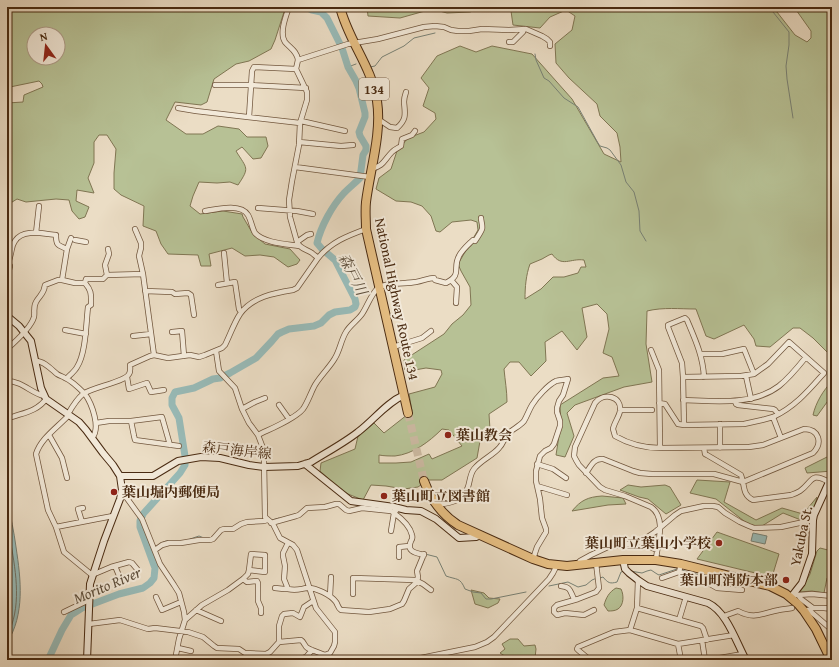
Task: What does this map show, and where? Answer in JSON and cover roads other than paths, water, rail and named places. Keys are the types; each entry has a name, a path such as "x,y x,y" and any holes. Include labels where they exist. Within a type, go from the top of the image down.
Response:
{"highway":[{"name":"National Highway Route 134","path":"340,7 344,20 371,79 377,101 378,119 368,174 365,208 366,229 408,413"},
{"path":"424,481 429,494 436,505 443,514 458,525 540,562 558,565 576,565 623,560 656,560 680,569 770,586 794,596 816,629 831,660"}],"main road":[{"path":"7,316 19,326 31,341 45,397 78,422 113,464 120,476 122,486 121,494 90,584 87,660"},
{"name":"森戸海岸線","path":"120,476 153,476 175,462 201,457 220,458 264,467 298,466 311,462 353,436 396,398 404,395"},
{"path":"305,464 351,501 394,507 396,511 406,510 424,512 436,518 459,538 476,537 480,535"},
{"name":"Yakuba St.","path":"794,596 802,583 812,554 814,515 831,480"},
{"path":"623,560 625,569 647,586 714,606 724,616 744,657"}],"street":[{"path":"289,7 283,37 284,41 297,55 298,60 296,69 307,92 307,100 301,122 290,196 291,223 298,244"},
{"path":"298,60 354,42 378,39 424,27 435,26 458,31 482,29 529,30 547,39 550,42 550,46"},
{"path":"509,42 512,42 523,32 523,29"},
{"path":"249,117 252,70 254,67 296,69"},
{"path":"215,85 306,88"},
{"path":"378,119 390,127 397,128 402,124 405,118 404,101 406,92"},
{"path":"178,108 301,122 345,131"},
{"path":"295,167 357,175 368,174 384,163 392,153 401,146 402,139 412,135 415,131"},
{"path":"299,142 341,146 353,145"},
{"path":"36,233 39,206"},
{"path":"205,211 221,208 242,209 250,218 255,232 261,237 278,244 298,244 318,258"},
{"path":"258,208 290,210 313,214"},
{"path":"258,435 283,423 303,409 316,384 337,356 349,326 359,318 374,292 379,287 399,283 418,282 430,278 446,283 452,280 455,276 458,257 473,240 475,241 477,239 482,228 481,218"},
{"path":"135,229 142,248 139,256 143,274 154,355"},
{"path":"164,390 151,392 147,383 129,389 127,377 130,371 130,364 154,355 168,358 205,356 222,348 225,345 241,312 246,307 266,295 297,288 318,258 331,245 366,229"},
{"path":"7,268 12,246 22,234 36,233 56,235 57,244 67,249"},
{"path":"298,244 307,235 311,234"},
{"path":"62,280 67,249 73,239 86,242"},
{"path":"7,245 8,256 12,260 7,278"},
{"path":"107,275 105,265 109,254 108,249"},
{"path":"224,253 227,283"},
{"path":"85,283 86,279 103,279 107,275 143,274"},
{"path":"7,349 19,339 33,320 34,307 42,295 45,285 58,280 85,283 92,292 91,305 88,307 84,346 78,366 67,378"},
{"path":"452,280 457,287 456,303"},
{"path":"218,285 235,282 239,309 241,312"},
{"path":"145,292 172,292 175,294 188,292 191,295 194,315"},
{"path":"684,425 682,363 668,325 685,318 687,320 701,354 704,377"},
{"path":"65,330 86,334"},
{"path":"172,332 182,331 184,356"},
{"path":"393,348 422,338 431,331"},
{"path":"133,336 151,334"},
{"path":"659,403 665,404 678,424 744,424 775,415 795,404 824,373 789,342 768,364 754,374 746,376 683,377"},
{"path":"701,354 722,354 744,349 754,374"},
{"path":"651,350 659,370 660,448"},
{"path":"89,621 94,621 97,623 120,620 148,629 155,628 193,633 203,637 217,648 239,650 245,653 266,654 280,642 301,640 307,648 324,658 330,653 336,642 335,632 316,608 313,601 310,587 297,550 293,545 280,538 274,526 265,516 263,448 258,435 242,409 235,388 218,368 216,351"},
{"path":"683,400 751,399 779,386 806,357"},
{"path":"36,361 40,361 60,376 67,378 84,393 89,401 96,424 95,435 92,438"},
{"path":"746,376 751,399"},
{"path":"127,377 84,393 69,414 37,450 36,459 48,510 56,527 64,552 92,575 129,562 132,563 137,569"},
{"path":"436,505 457,501 468,488 473,470 498,449 509,432 519,426 539,395 556,381 568,379 557,408 560,426 554,444 540,456 537,464 537,486 542,518 546,532 537,547 533,559"},
{"path":"7,381 19,383 45,397 44,402 34,410 7,419"},
{"path":"586,473 594,461 600,458 633,471 646,474 707,473 722,475 743,482 813,453 819,444 819,440 814,431 809,429 800,430 781,438 749,447 652,448 640,446 615,436 613,426 620,410 618,403 612,397 607,396 598,399 577,443 574,456 586,473 600,487 655,509 660,523 656,560"},
{"path":"242,409 265,398"},
{"path":"735,400 736,404 738,405 775,410 781,438"},
{"path":"279,405 289,419"},
{"path":"620,410 652,410"},
{"path":"96,424 109,421 131,421 162,417 170,445"},
{"path":"131,421 136,440 178,446"},
{"path":"720,424 720,448"},
{"path":"49,435 62,458 67,478"},
{"path":"704,448 705,454 741,475 746,495 753,500 796,494 814,477 831,480"},
{"path":"537,464 553,469 566,478"},
{"path":"537,486 567,495"},
{"path":"121,494 126,497 141,516 160,564 179,594 185,620 175,660"},
{"path":"154,549 169,542 181,543 210,540 213,539 220,530 233,529 244,523 269,521 298,516 305,509 310,507 325,507 339,504 349,511 362,508 396,511"},
{"path":"576,565 580,561 605,548 640,542 681,511 704,506 718,507 740,522 754,528 781,527 813,520"},
{"path":"82,522 78,509 83,508"},
{"path":"391,531 396,511"},
{"path":"396,511 398,516 407,524 412,534 413,538 409,546"},
{"path":"56,527 113,516"},
{"path":"640,542 657,550"},
{"path":"288,543 283,553 286,566 285,581 288,589"},
{"path":"275,588 298,590 310,587 330,596 341,610 369,612 390,609 402,604 409,588 417,582 417,571 424,554 413,552 409,546"},
{"path":"399,557 399,547 409,546"},
{"path":"185,620 202,605 228,590 243,579 248,574 251,554 265,555 265,572 249,570"},
{"path":"594,610 584,614 557,615 555,614 554,608 557,605 596,592 599,588 596,563"},
{"path":"411,660 432,658 475,647 488,642 549,579 558,565"},
{"path":"115,566 120,578"},
{"path":"662,578 680,569 717,588 742,590"},
{"path":"330,596 331,577"},
{"path":"353,594 353,578 414,580 431,590"},
{"path":"243,579 247,582 257,581 258,601 261,608 261,613"},
{"path":"540,582 549,579"},
{"path":"630,630 637,608 638,580"},
{"path":"561,586 567,586 569,588 574,600"},
{"path":"794,596 812,594 832,596"},
{"path":"794,596 801,599 813,608 832,609"},
{"path":"156,597 162,610 181,602"},
{"path":"679,620 686,597"},
{"path":"64,612 89,600"},
{"path":"280,642 279,626 282,616 284,614 293,613 300,617 304,607 313,601"},
{"path":"637,608 701,626 707,640"},
{"path":"724,616 738,611 751,616 757,616 792,608"},
{"path":"196,610 221,621"},
{"path":"804,611 810,611 832,630"},
{"path":"590,660 577,649 578,647 614,632 630,630 678,644 734,635"},
{"path":"702,640 706,660 744,657"},
{"path":"678,644 681,660"},
{"path":"178,648 190,651"},
{"path":"300,660 307,656 312,650"},
{"path":"610,660 616,658 643,660"}],"water":[{"path":"7,502 18,559 20,596 17,620 7,643"},
{"path":"753,533 767,536 765,544 751,541"}],"waterway":[{"name":"森戸川","path":"48,660 71,615 82,608 119,594 143,588 154,578 155,568 140,527 140,521 143,514 180,473 185,465 179,418 172,405 172,398 175,392 194,388 230,373 256,358 278,334 282,332 289,329 314,326 321,323 329,315 335,312 350,310 355,307 355,299 335,260 317,243 324,223 335,204 360,178 363,155 366,150 366,146 359,132 365,117 365,113 359,88 348,67 342,48 327,18 321,12 306,7"},
{"path":"767,7 773,12 789,32 786,66 793,118"},
{"path":"370,67 375,66 382,57 404,46 414,38 435,33"},
{"path":"535,54 544,78 549,81 564,98 578,107 600,146 610,150 621,165 626,182 634,192 639,211 640,231 646,241"},
{"path":"348,67 356,64"},
{"path":"272,520 279,518"},
{"path":"190,539 199,536 204,538"},
{"path":"161,543 169,541"},
{"path":"425,554 437,557 446,576 461,582 465,589 481,593 486,599 526,592"},
{"path":"630,571 642,573 651,570 659,575 677,569"},
{"path":"681,570 700,575 715,583 724,585 741,585"},
{"path":"600,578 603,577 611,583 617,582 621,572 624,571"},
{"path":"549,586 568,582 578,587 586,585 597,578"}],"tunnel":[{"path":"408,413 424,481"}],"place":[{"name":"葉山教会","path":"448,435"},
{"name":"葉山堀内郵便局","path":"114,492"},
{"name":"葉山町立図書館","path":"384,496"},
{"name":"葉山町立葉山小学校","path":"719,543"},
{"name":"葉山町消防本部","path":"786,580"}],"water label":[{"name":"Morito River","path":"107,585"}]}
